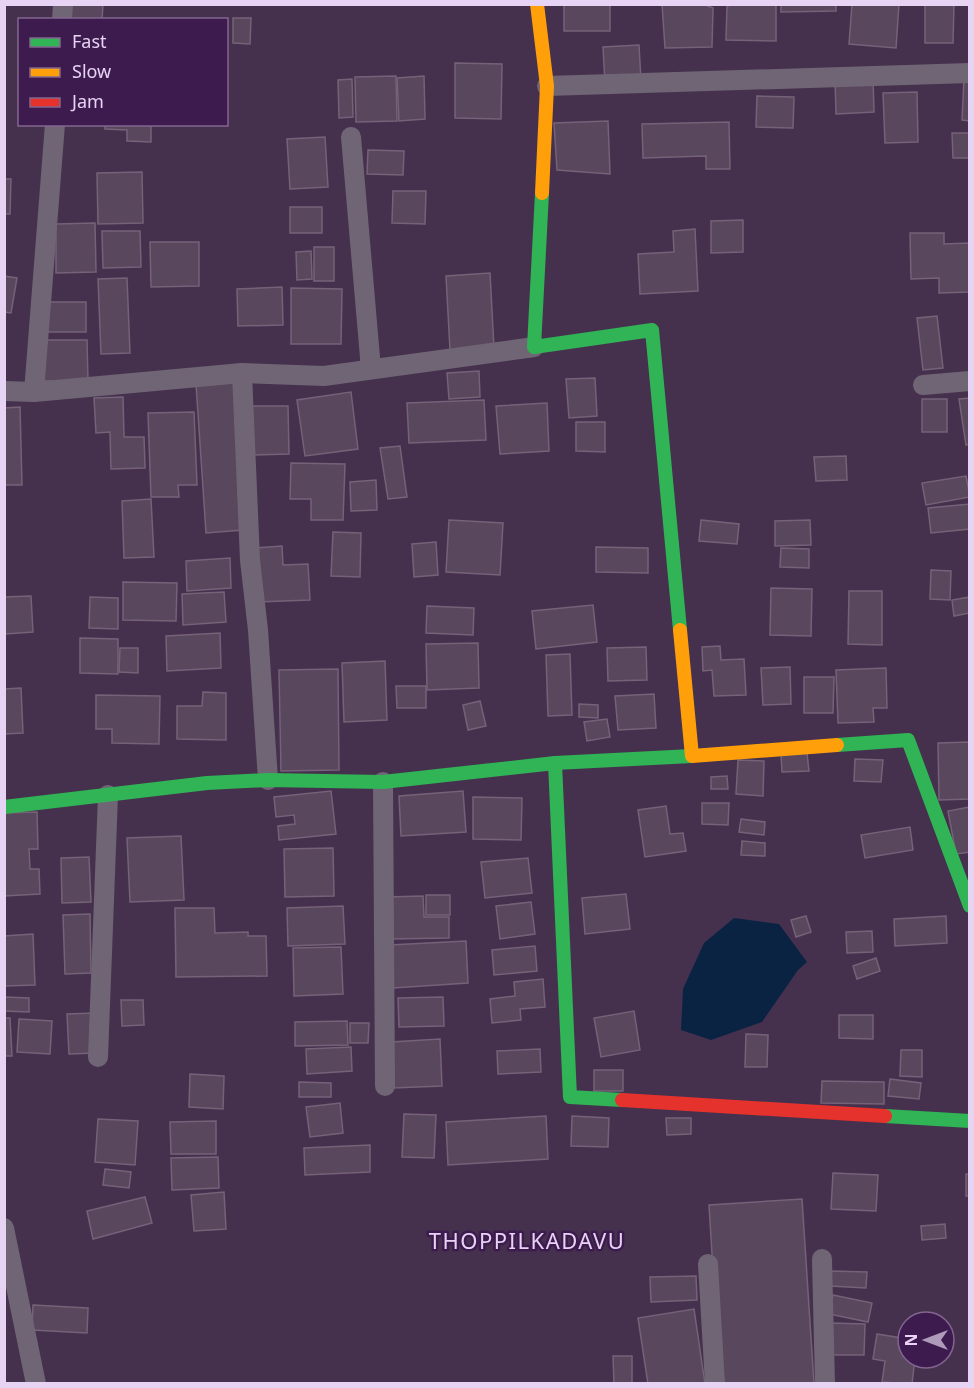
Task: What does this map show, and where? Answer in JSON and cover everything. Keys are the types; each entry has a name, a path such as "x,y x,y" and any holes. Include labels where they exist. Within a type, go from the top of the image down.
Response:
{"street":[{"path":"534,347 547,86 537,4"},
{"path":"547,86 969,73"},
{"path":"34,392 55,126"},
{"path":"351,137 371,369"},
{"path":"4,391 34,392 242,374 324,376 652,330 692,756"},
{"path":"242,374 250,560 258,630 268,780"},
{"path":"923,385 969,381"},
{"path":"4,807 207,783 268,780 382,782 555,763 692,756 908,740 969,906"},
{"path":"555,763 570,1097 969,1121"},
{"path":"382,782 385,1086"},
{"path":"98,1057 108,795"},
{"path":"4,1228 36,1383"},
{"path":"822,1259 825,1383"},
{"path":"708,1264 715,1383"}],"water":[{"path":"734,918 779,924 807,962 798,970 762,1022 711,1040 681,1030 683,989 704,943"}],"building":[{"path":"63,4 103,4 102,18 62,18"},
{"path":"564,4 610,4 610,31 564,31"},
{"path":"662,4 703,4 713,8 712,47 665,48"},
{"path":"776,4 776,41 726,40 727,6"},
{"path":"781,4 836,4 836,11 781,12"},
{"path":"852,4 899,4 896,48 849,44"},
{"path":"925,4 954,4 953,43 925,43"},
{"path":"233,18 251,18 250,44 233,43"},
{"path":"639,45 641,81 605,83 603,47"},
{"path":"455,63 502,64 501,119 455,118"},
{"path":"396,76 397,121 356,122 355,77"},
{"path":"424,76 425,119 399,121 397,78"},
{"path":"873,78 874,112 836,114 835,79"},
{"path":"352,79 353,117 339,118 338,80"},
{"path":"964,79 970,80 970,121 962,120"},
{"path":"917,92 918,142 885,143 883,93"},
{"path":"757,96 794,97 793,128 756,127"},
{"path":"608,121 610,174 557,170 554,123"},
{"path":"729,122 730,169 706,169 706,156 643,158 642,124"},
{"path":"105,126 151,126 151,142 127,141 127,130 105,129"},
{"path":"952,133 970,133 970,158 953,158"},
{"path":"325,137 328,187 290,189 287,139"},
{"path":"368,150 404,151 403,175 367,174"},
{"path":"142,172 143,223 98,224 97,173"},
{"path":"4,179 11,179 10,214 4,214"},
{"path":"393,191 426,191 425,224 392,223"},
{"path":"290,207 322,207 322,233 290,233"},
{"path":"743,220 743,252 711,253 711,221"},
{"path":"95,223 96,272 56,273 56,224"},
{"path":"695,229 698,291 640,294 638,254 674,252 673,231"},
{"path":"102,231 140,231 141,267 103,268"},
{"path":"910,233 944,233 944,244 970,243 970,292 939,293 939,278 911,279"},
{"path":"150,242 199,242 199,286 151,287"},
{"path":"314,247 334,247 334,281 314,281"},
{"path":"311,251 312,279 297,280 296,252"},
{"path":"490,273 494,348 450,350 446,276"},
{"path":"4,276 17,278 11,313 4,312"},
{"path":"127,278 130,353 101,354 98,279"},
{"path":"282,287 283,325 238,326 237,289"},
{"path":"291,288 342,289 341,344 291,344"},
{"path":"44,302 86,302 86,332 44,332"},
{"path":"937,316 943,368 923,370 917,318"},
{"path":"43,340 87,340 88,381 43,381"},
{"path":"479,371 480,397 449,399 447,373"},
{"path":"595,378 597,416 569,418 566,379"},
{"path":"234,381 243,530 206,533 196,384"},
{"path":"351,392 358,449 305,456 297,400"},
{"path":"123,397 124,437 144,437 145,468 111,469 110,432 96,433 94,398"},
{"path":"970,398 970,444 966,445 959,399"},
{"path":"922,399 947,399 947,432 922,432"},
{"path":"484,400 486,440 409,443 407,403"},
{"path":"547,403 549,451 500,454 496,406"},
{"path":"248,406 288,406 289,454 250,455"},
{"path":"20,407 22,485 4,485 4,408"},
{"path":"194,412 197,485 178,485 179,497 151,497 148,413"},
{"path":"576,422 605,422 605,452 576,451"},
{"path":"400,446 407,497 388,499 380,448"},
{"path":"846,456 847,480 816,481 814,457"},
{"path":"291,463 345,464 343,520 311,520 311,499 290,499"},
{"path":"966,476 970,497 926,505 922,483"},
{"path":"376,480 377,510 351,511 350,482"},
{"path":"151,499 154,557 124,558 122,501"},
{"path":"970,504 970,529 931,533 928,508"},
{"path":"449,520 503,523 500,575 446,572"},
{"path":"701,520 739,524 737,544 699,541"},
{"path":"810,520 811,545 775,546 775,521"},
{"path":"333,532 361,533 360,577 331,576"},
{"path":"436,542 438,575 414,577 412,544"},
{"path":"282,546 283,565 308,564 310,600 257,602 255,548"},
{"path":"596,547 648,548 648,573 596,572"},
{"path":"781,548 809,549 809,568 780,567"},
{"path":"230,558 231,588 187,591 186,561"},
{"path":"931,570 951,571 950,600 930,599"},
{"path":"123,582 177,583 176,621 123,620"},
{"path":"771,588 812,589 811,636 770,635"},
{"path":"849,591 882,591 882,645 848,644"},
{"path":"224,592 226,622 183,625 182,594"},
{"path":"31,596 33,632 5,634 4,597"},
{"path":"90,597 118,598 118,629 89,628"},
{"path":"970,597 970,613 954,616 952,600"},
{"path":"593,605 597,642 536,649 532,611"},
{"path":"427,606 474,608 473,635 426,633"},
{"path":"220,633 221,668 167,671 166,636"},
{"path":"80,638 118,639 118,674 80,673"},
{"path":"478,643 479,688 427,690 426,644"},
{"path":"720,646 721,660 744,659 746,695 714,696 712,670 703,671 702,647"},
{"path":"646,647 647,680 608,681 607,648"},
{"path":"120,648 138,648 138,673 119,672"},
{"path":"570,654 572,715 548,716 546,655"},
{"path":"385,661 387,720 344,722 342,663"},
{"path":"790,667 791,704 763,705 761,668"},
{"path":"886,668 887,708 873,708 874,722 838,723 836,670"},
{"path":"338,669 339,770 281,771 279,670"},
{"path":"804,677 834,677 833,713 804,713"},
{"path":"396,686 426,686 426,708 397,708"},
{"path":"21,688 23,733 4,734 4,689"},
{"path":"203,692 226,693 226,740 177,739 177,706 202,706"},
{"path":"654,694 656,728 618,730 615,696"},
{"path":"96,695 160,696 159,744 112,743 112,729 96,729"},
{"path":"480,701 486,726 468,730 463,705"},
{"path":"579,704 598,705 598,718 579,717"},
{"path":"607,719 610,737 587,741 584,722"},
{"path":"970,742 970,799 939,800 938,743"},
{"path":"807,753 809,771 782,772 781,755"},
{"path":"855,759 883,760 881,782 854,781"},
{"path":"738,760 764,761 763,796 736,794"},
{"path":"727,776 728,789 711,789 711,777"},
{"path":"331,791 336,834 279,840 278,826 295,824 294,815 276,817 274,797"},
{"path":"463,791 466,832 401,836 399,796"},
{"path":"473,797 522,798 521,840 473,839"},
{"path":"702,803 729,803 728,825 702,824"},
{"path":"666,806 670,834 683,833 686,851 645,857 638,810"},
{"path":"970,807 970,852 956,854 948,811"},
{"path":"37,812 38,849 29,849 30,869 39,869 40,894 4,896 4,813"},
{"path":"741,819 765,822 764,835 739,832"},
{"path":"910,827 913,850 865,858 861,835"},
{"path":"181,836 184,900 130,902 127,838"},
{"path":"742,841 765,843 765,856 741,855"},
{"path":"333,848 334,896 285,897 284,849"},
{"path":"89,857 91,902 62,903 61,858"},
{"path":"528,858 532,893 485,898 481,862"},
{"path":"626,894 630,929 585,934 582,898"},
{"path":"426,895 450,895 450,915 426,915"},
{"path":"423,896 424,917 449,917 449,938 387,939 386,897"},
{"path":"531,902 535,934 500,939 496,906"},
{"path":"343,906 345,944 288,946 287,908"},
{"path":"175,908 214,908 215,933 248,932 248,936 266,936 267,976 176,977"},
{"path":"90,914 91,973 65,974 63,915"},
{"path":"806,916 811,932 796,937 791,920"},
{"path":"946,916 947,943 895,946 894,919"},
{"path":"872,931 873,952 847,953 846,932"},
{"path":"33,934 35,985 4,986 4,936"},
{"path":"466,941 468,983 393,988 390,945"},
{"path":"535,946 537,971 494,975 492,950"},
{"path":"341,947 343,994 294,996 293,948"},
{"path":"876,958 880,971 857,979 853,966"},
{"path":"543,979 545,1007 520,1009 521,1020 492,1023 490,999 515,996 514,982"},
{"path":"4,997 29,998 29,1012 4,1011"},
{"path":"443,997 444,1026 399,1027 398,998"},
{"path":"121,1000 143,1000 144,1025 122,1026"},
{"path":"634,1011 640,1050 601,1057 594,1018"},
{"path":"95,1013 96,1053 69,1054 67,1014"},
{"path":"839,1015 873,1015 873,1039 839,1038"},
{"path":"4,1018 10,1018 12,1056 4,1056"},
{"path":"19,1019 52,1021 50,1054 17,1052"},
{"path":"347,1021 348,1045 295,1046 295,1022"},
{"path":"350,1023 369,1023 368,1043 350,1043"},
{"path":"746,1034 768,1035 767,1067 745,1067"},
{"path":"440,1039 442,1086 393,1088 391,1042"},
{"path":"351,1047 352,1071 307,1074 306,1049"},
{"path":"540,1049 541,1072 498,1074 497,1051"},
{"path":"901,1050 922,1050 922,1077 900,1076"},
{"path":"594,1070 623,1070 623,1091 594,1091"},
{"path":"190,1074 224,1076 223,1109 189,1107"},
{"path":"890,1079 921,1083 919,1099 888,1096"},
{"path":"822,1081 884,1082 884,1104 821,1103"},
{"path":"299,1082 331,1083 331,1097 299,1097"},
{"path":"340,1103 343,1133 310,1137 306,1107"},
{"path":"404,1114 436,1115 434,1158 402,1157"},
{"path":"546,1116 548,1159 448,1165 446,1122"},
{"path":"572,1116 609,1118 608,1147 571,1146"},
{"path":"666,1118 691,1118 691,1134 667,1135"},
{"path":"98,1119 138,1121 135,1165 95,1162"},
{"path":"216,1121 216,1154 171,1154 170,1122"},
{"path":"370,1145 370,1172 305,1175 304,1148"},
{"path":"218,1157 219,1188 172,1190 171,1158"},
{"path":"105,1169 131,1172 129,1188 103,1185"},
{"path":"833,1173 878,1175 876,1211 831,1209"},
{"path":"966,1174 970,1174 970,1196 966,1196"},
{"path":"224,1192 226,1229 194,1231 191,1195"},
{"path":"145,1197 152,1223 93,1239 87,1211"},
{"path":"802,1199 814,1384 720,1384 709,1205"},
{"path":"945,1224 946,1238 922,1240 921,1226"},
{"path":"830,1271 867,1272 866,1288 830,1286"},
{"path":"696,1276 697,1300 651,1302 650,1277"},
{"path":"833,1295 872,1303 868,1322 829,1314"},
{"path":"33,1305 88,1308 87,1333 32,1330"},
{"path":"694,1309 705,1384 648,1384 638,1318"},
{"path":"831,1323 865,1324 864,1355 831,1355"},
{"path":"877,1334 896,1337 896,1370 914,1370 912,1384 882,1382 885,1361 873,1359"},
{"path":"613,1356 632,1356 632,1384 614,1384"}],"traffic: fast":[{"path":"542,193 534,347 652,330 680,630"},
{"path":"837,745 908,740 970,906"},
{"path":"4,807 207,783 268,780 383,782 555,763 692,756"},
{"path":"555,763 570,1097 622,1100"},
{"path":"885,1116 970,1121"}],"traffic: slow":[{"path":"537,4 547,86 542,193"},
{"path":"680,630 692,756 837,745"}],"traffic: jam":[{"path":"622,1100 885,1116"}],"district":[{"name":"THOPPILKADAVU","path":"527,1241"}]}
